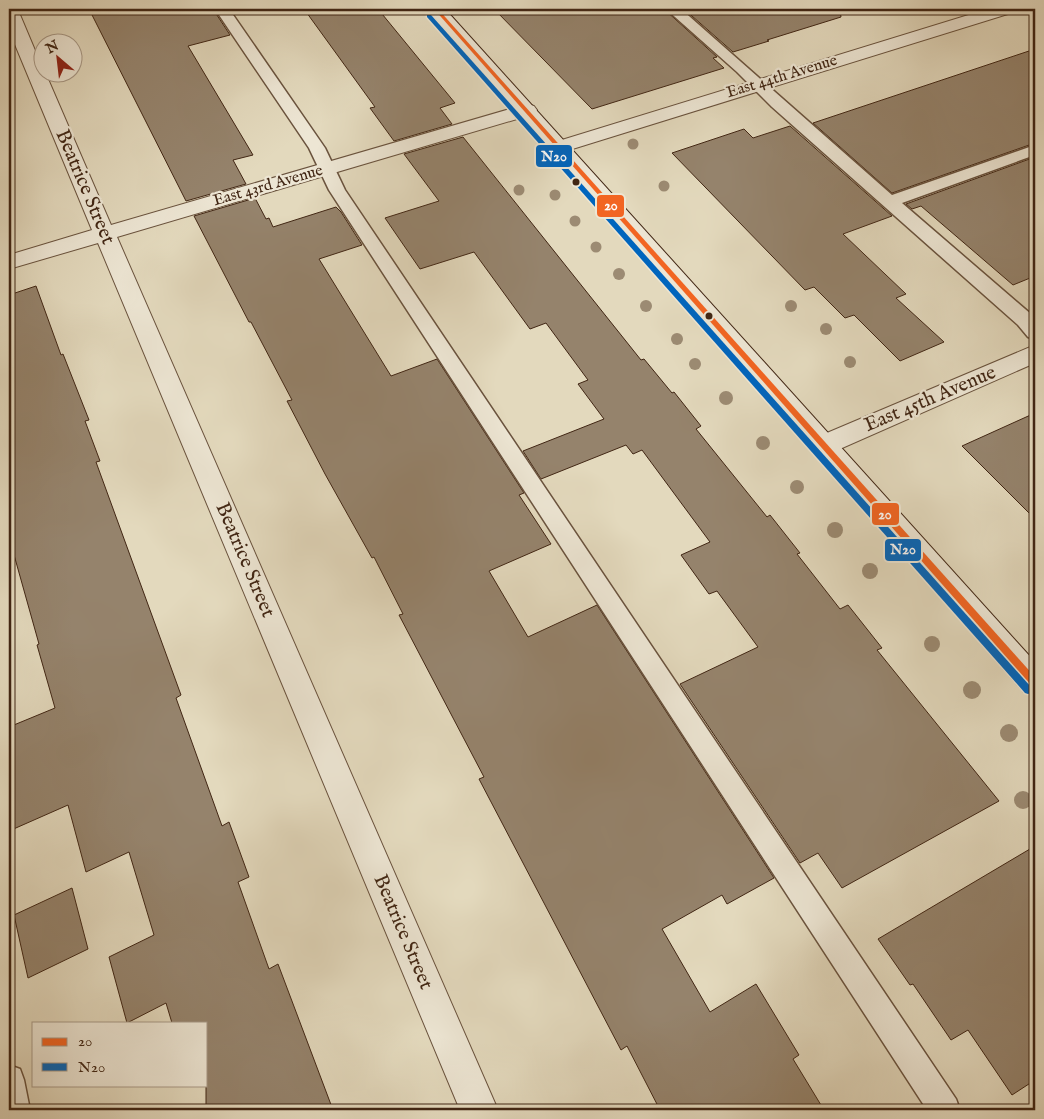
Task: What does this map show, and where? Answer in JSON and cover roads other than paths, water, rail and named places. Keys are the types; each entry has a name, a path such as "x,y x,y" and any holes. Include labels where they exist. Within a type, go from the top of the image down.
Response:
{"street":[{"path":"436,9 560,146 1035,683"},
{"name":"East 44th Avenue","path":"560,146 1005,9"},
{"name":"Beatrice Street","path":"9,10 479,1110"},
{"name":"East 43rd Avenue","path":"9,262 527,110"},
{"name":"East 45th Avenue","path":"824,445 1035,353"}],"lane":[{"path":"222,9 317,148 337,190 348,207 945,1110"},
{"path":"673,9 1025,320 1035,332"},
{"path":"891,201 1035,150"},
{"path":"9,1080 15,1110"}]}
